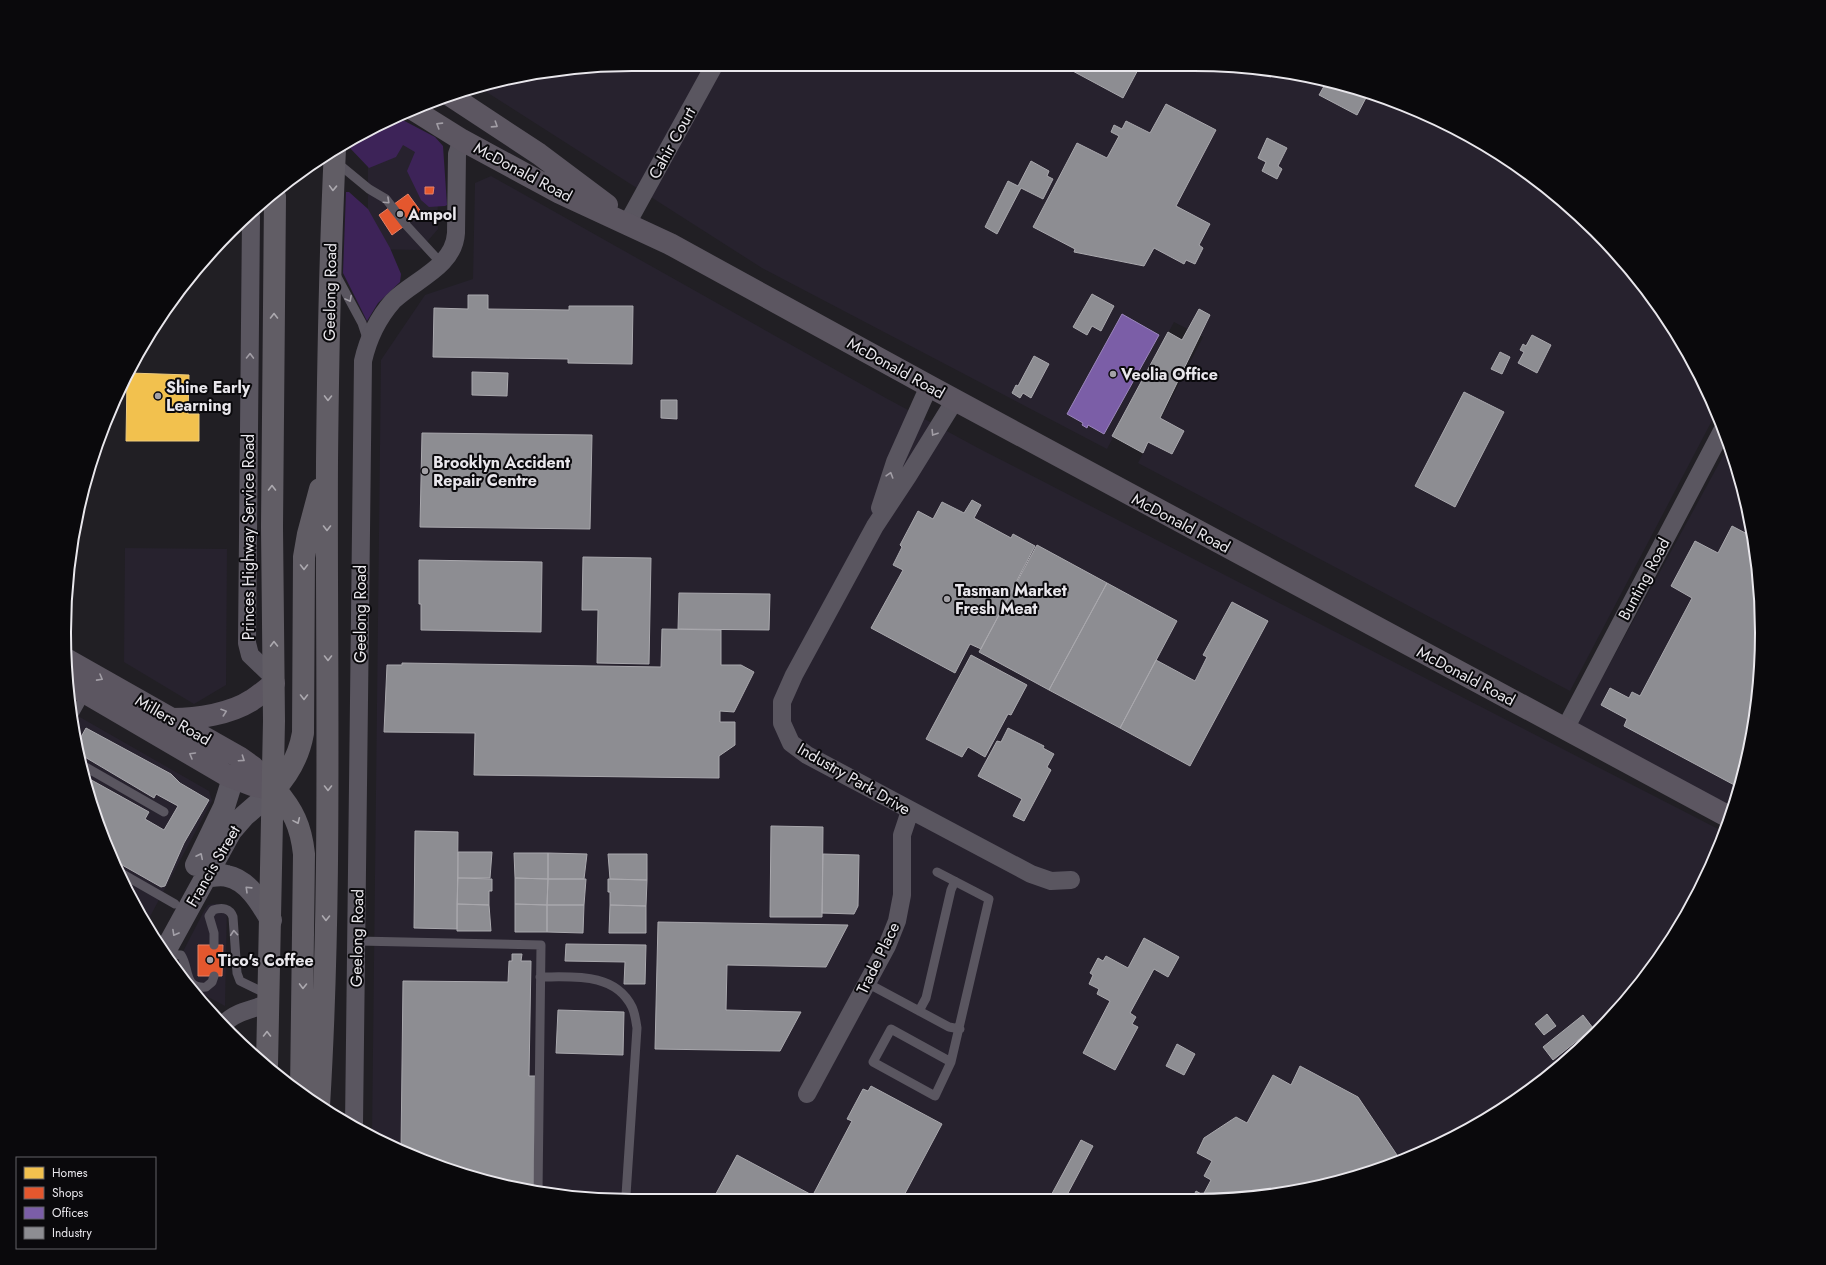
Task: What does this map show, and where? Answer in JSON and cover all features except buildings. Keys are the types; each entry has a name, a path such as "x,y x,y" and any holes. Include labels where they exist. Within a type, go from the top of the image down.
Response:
{"highway":[{"name":"Geelong Road","path":"319,1098 326,922 328,814 327,461 330,265 334,158"},
{"path":"267,1059 274,789 272,527 274,200"},
{"path":"274,789 294,764 303,733 304,557 308,534 327,461"},
{"path":"274,789 285,802 297,822 302,839 304,854 301,1085"}],"main road":[{"name":"McDonald Road","path":"456,100 571,177 631,224"},
{"name":"McDonald Road","path":"419,113 462,140 560,193 631,224 670,244 929,386 1724,815"},
{"path":"462,140 477,114"},
{"name":"Millers Road","path":"72,663 166,728 233,778 274,789"},
{"path":"166,728 219,713 250,702 274,681"},
{"name":"Millers Road","path":"74,686 86,693 166,728 238,757 253,767 274,789"},
{"path":"159,934 181,907 223,811 233,778"},
{"name":"Francis Street","path":"167,945 181,907 206,877 231,831 244,816 274,789"},
{"path":"206,877 224,875 239,881 252,893 271,920"}],"street":[{"name":"Cahir Court","path":"631,224 711,71"},
{"name":"Geelong Road","path":"354,1120 358,941 363,361 368,343 379,320 392,302 441,263 450,251 456,237 457,154 462,140"},
{"name":"Princes Highway Service Road","path":"251,220 247,643 250,654 274,681"},
{"name":"Industry Park Drive","path":"875,526 895,462 929,386"},
{"name":"Industry Park Drive","path":"955,400 875,526 794,675 782,702 782,722 791,743 807,755 1031,874 1051,881 1071,880"},
{"name":"Bunting Road","path":"1565,729 1719,436"},
{"name":"Trade Place","path":"807,1094 887,946 897,921 902,895 902,835 910,811"},
{"path":"227,1022 244,1011 268,1000"}],"lane":[{"path":"336,156 391,204 407,226 441,263"},
{"path":"330,265 362,323 368,343"},
{"path":"77,710 86,693"},
{"path":"88,768 164,812"},
{"path":"937,872 989,899 960,1029 951,1062 935,1096 873,1062 891,1029 951,1062"},
{"path":"127,877 181,907"},
{"path":"919,1011 926,998 951,890 955,881"},
{"path":"214,945 214,935 209,916 212,911 223,908 230,912 234,918 237,973 240,981 268,1000"},
{"path":"358,941 541,945 538,1186"},
{"path":"173,954 181,955 185,963 188,975"},
{"path":"195,985 206,987 212,982 214,976"},
{"path":"540,977 588,978 605,982 621,992 632,1007 638,1028 626,1194"},
{"path":"867,983 949,1027 960,1029"}],"shaded area":[{"path":"632,71 1194,71 1230,72 1267,76 1339,90 1408,114 1442,129 1474,146 1535,187 1564,210 1591,235 1616,262 1639,291 1680,352 1697,384 1713,419 1570,691 1138,463 1203,337 1174,322 1107,449 762,268 484,91 559,76 596,72"},
{"path":"403,120 435,137 443,146 447,205 429,207 421,200 407,171 415,152 403,145 396,157 369,168 350,148"},
{"path":"368,139 437,148 438,229 420,250 368,249"},
{"path":"491,176 884,397 978,448 1719,829 1697,881 1680,913 1639,974 1616,1003 1591,1030 1564,1055 1505,1099 1474,1119 1442,1136 1374,1164 1339,1175 1267,1189 1230,1193 1194,1194 596,1193 559,1189 487,1175 418,1151 372,1130 381,360 425,295 473,279 475,183"},
{"path":"346,192 349,192 368,209 390,248 401,274 400,282 378,303 367,321 343,273"},
{"path":"1725,452 1736,487 1750,559 1754,596 1755,632 1754,669 1744,742 1736,778 1724,815 1572,733"},
{"path":"125,548 227,549 226,685 194,704 124,662"},
{"path":"78,716 209,791 212,801 149,918 129,881 101,813 90,778"},
{"path":"208,905 227,905 225,1006 203,994 178,961"}],"place":[{"name":"Ampol","path":"400,214"},
{"name":"Veolia Office","path":"1113,374"},
{"name":"Shine Early Learning","path":"158,396"},
{"name":"Brooklyn Accident Repair Centre","path":"425,471"},
{"name":"Tasman Market Fresh Meat","path":"947,599"},
{"name":"Tico's Coffee","path":"210,960"}]}
